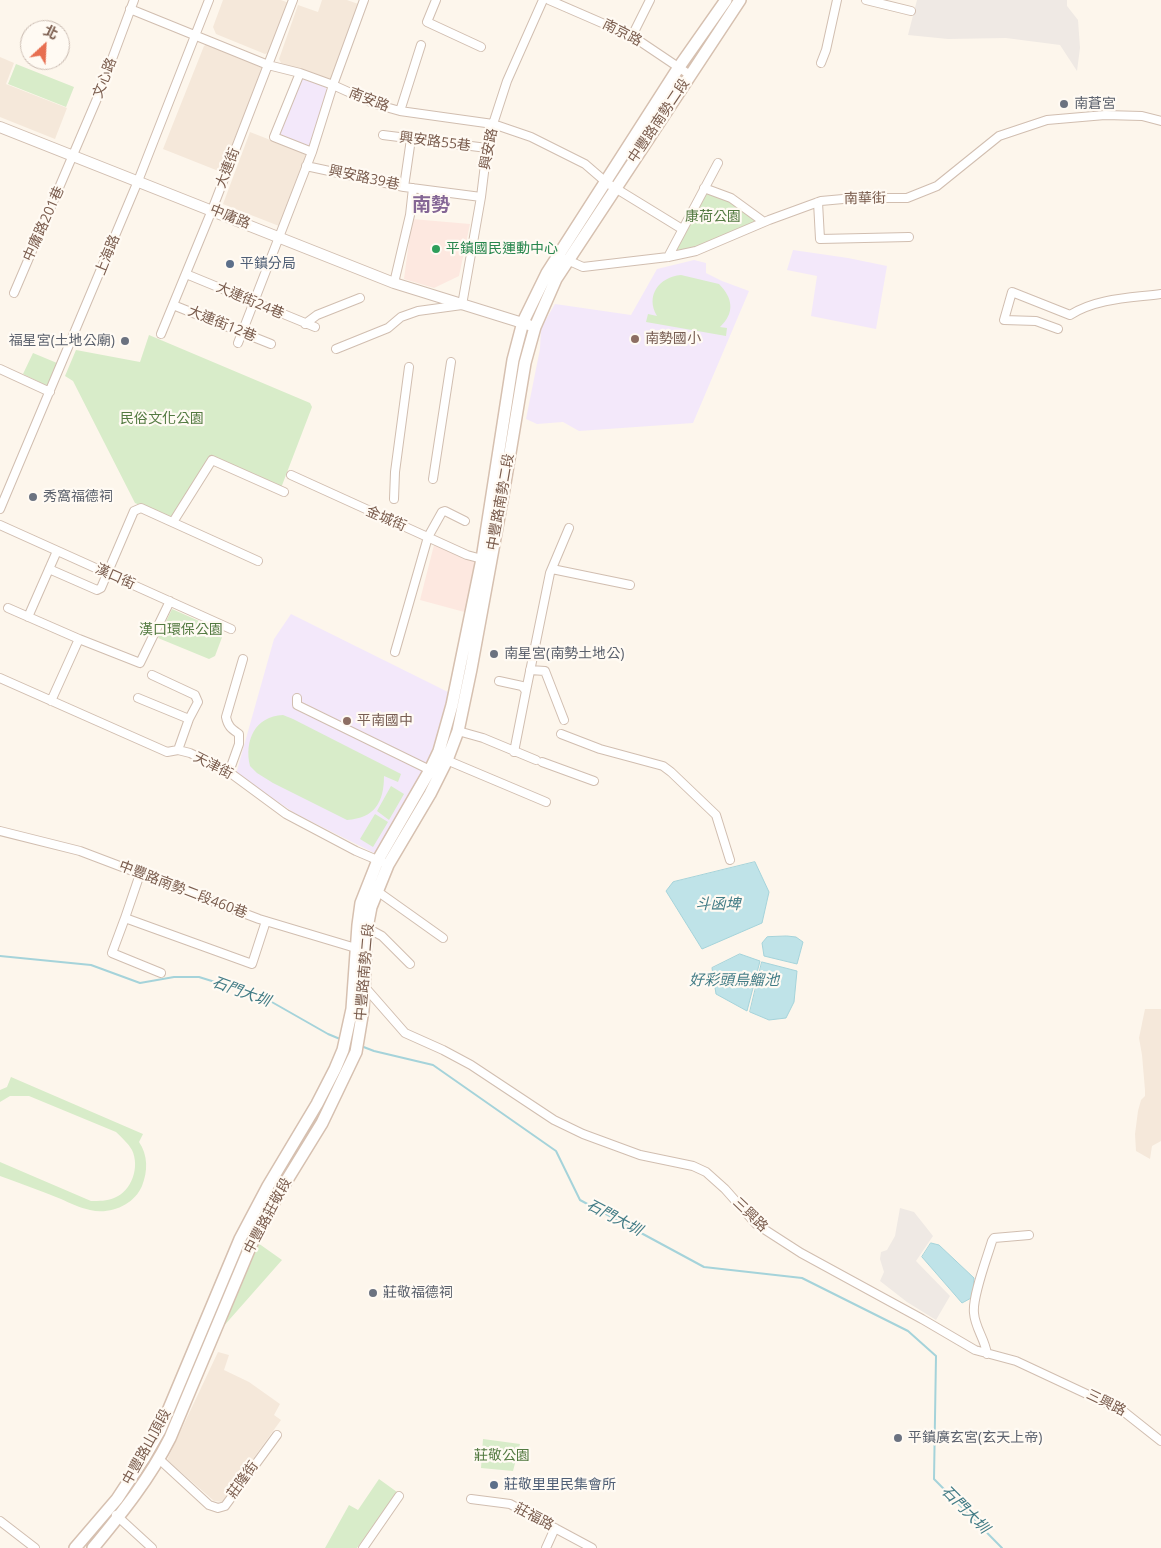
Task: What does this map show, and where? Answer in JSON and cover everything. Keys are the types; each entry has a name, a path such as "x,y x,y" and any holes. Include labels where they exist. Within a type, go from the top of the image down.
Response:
{"main road":[{"name":"中豐路南勢二段","path":"335,1099 357,1047 363,1010 361,903 430,770 442,758 458,731 471,669 526,363 535,327 564,258 611,185 679,67 726,0"},
{"name":"中豐路南勢二段","path":"611,185 690,75 740,0"},
{"name":"中豐路南勢二段","path":"317,1104 343,1050 352,1009 354,976 383,863 430,794 442,758 482,559 513,360 523,322 547,274 564,258"},
{"name":"中豐路莊敬段","path":"212,1338 251,1244 335,1099"},
{"name":"中豐路莊敬段","path":"200,1334 240,1239 268,1186 317,1104"},
{"name":"中豐路山頂段","path":"75,1548 118,1499 144,1458 160,1430 200,1334"},
{"name":"中豐路山頂段","path":"93,1548 119,1517 159,1459 212,1338"}],"street":[{"name":"文心路","path":"74,155 134,0"},
{"name":"上海路","path":"0,508 138,181 209,0"},
{"name":"大連街","path":"161,334 212,210 292,0"},
{"path":"238,343 312,152 333,85 364,0"},
{"path":"436,0 427,22 481,47"},
{"name":"興安路","path":"462,305 488,148 494,124 507,81 543,0"},
{"name":"南京路","path":"549,0 632,36 690,75"},
{"path":"632,36 650,0"},
{"path":"821,63 837,0"},
{"path":"866,0 911,11"},
{"name":"南安路","path":"130,9 196,34 268,65 333,85 375,104 400,111 494,124 531,137 584,164 611,185 682,229"},
{"path":"400,111 421,45"},
{"path":"300,74 274,137 312,152"},
{"name":"南華街","path":"564,258 583,267 668,257 696,251 764,222 818,202 854,198 907,198 937,186 999,136 1047,120 1105,115 1142,116 1161,122"},
{"name":"中庸路","path":"0,126 394,283 535,327"},
{"name":"興安路55巷","path":"383,135 488,148"},
{"path":"404,187 411,139"},
{"name":"中庸路201巷","path":"14,293 74,155"},
{"path":"668,257 718,163"},
{"name":"興安路39巷","path":"306,166 404,187 481,197"},
{"path":"394,283 410,215 413,188"},
{"path":"704,188 731,198 764,222"},
{"path":"818,202 820,240 909,237"},
{"name":"大連街24巷","path":"186,274 315,327"},
{"path":"1058,329 1036,322 1004,320 1012,292 1070,314 1082,307 1097,302 1161,294"},
{"path":"305,324 317,315 360,298"},
{"name":"大連街12巷","path":"173,305 272,344"},
{"name":"中庸路","path":"336,349 388,328 401,318 418,311 462,305"},
{"path":"433,479 450,362"},
{"path":"394,499 395,472 409,367"},
{"path":"0,369 50,392"},
{"path":"173,522 212,460 284,492"},
{"name":"金城街","path":"291,476 467,555 482,559"},
{"path":"49,569 97,590 101,588 134,511 141,508 258,561"},
{"path":"395,652 428,537 442,512 446,511 465,521"},
{"name":"漢口街","path":"0,525 231,629"},
{"path":"514,752 550,573 569,528"},
{"path":"28,617 57,550"},
{"path":"552,569 630,585"},
{"path":"8,608 136,663 140,663 170,601"},
{"path":"51,701 79,639"},
{"path":"229,772 239,744 240,734 231,729 227,724 226,717 243,658"},
{"path":"530,670 545,671 564,720"},
{"path":"152,675 195,695 198,702 189,718 178,750"},
{"name":"天津街","path":"0,678 166,752 178,750 229,772 286,814 383,863"},
{"path":"499,681 522,686 526,691"},
{"path":"138,698 189,718"},
{"path":"297,698 297,705 430,770"},
{"path":"458,731 483,738 514,752 594,781"},
{"path":"562,734 600,749 663,766 716,815 730,860"},
{"path":"442,758 546,802"},
{"name":"中豐路南勢二段460巷","path":"0,831 80,850 266,921 361,949"},
{"path":"140,874 112,953 161,973"},
{"path":"377,891 443,938"},
{"path":"125,918 252,964 266,921"},
{"path":"367,928 382,936 410,964"},
{"name":"三興路","path":"354,976 406,1033 471,1065 554,1120 583,1134 640,1155 685,1164 706,1172 756,1224 777,1238 922,1319 961,1343 987,1354 1016,1361 1123,1411 1161,1441"},
{"path":"987,1354 985,1342 977,1327 974,1303 992,1241 994,1238 1029,1235"},
{"name":"莊隆街","path":"159,1459 209,1505 218,1508 225,1506 277,1435"},
{"path":"363,1548 399,1496"},
{"name":"莊福路","path":"471,1499 510,1504 592,1548"},
{"path":"108,1509 152,1548"},
{"path":"0,1521 35,1548"},
{"path":"546,1548 555,1528"}],"shaded area":[{"path":"223,0 281,0 289,3 271,52 265,54 216,34 213,27"},
{"path":"322,0 347,0 361,5 336,77 329,80 281,63 279,59 298,5 318,12"},
{"path":"917,0 1067,0 1067,6 1078,20 1080,48 1077,71 1060,45 1006,38 948,39 908,35"},
{"path":"209,43 262,62 264,68 243,123 240,125 221,172 163,149 204,46"},
{"path":"0,57 14,63 6,84 67,108 55,139 0,117"},
{"path":"300,78 326,87 328,93 309,148 277,137"},
{"path":"250,132 306,154 279,226 223,204"},
{"name":"平鎮國民運動中心","path":"412,219 470,224 459,276 434,288 404,279"},
{"path":"793,250 887,266 876,329 811,316 817,276 787,270"},
{"name":"南勢國小","path":"694,260 706,263 706,273 749,291 693,423 579,431 563,422 537,424 526,419 540,349 541,328 555,304 631,315 657,269"},
{"path":"434,545 478,561 468,613 420,600"},
{"name":"平南國中","path":"291,614 450,693 435,750 376,854 296,814 236,774 274,639"},
{"path":"1145,1009 1161,1009 1161,1141 1152,1146 1150,1159 1136,1151 1135,1134 1138,1111 1141,1100 1145,1096 1139,1038"},
{"path":"900,1208 914,1212 933,1236 916,1261 950,1296 936,1320 907,1302 880,1281 884,1272 880,1259 881,1252 887,1250 895,1236"},
{"path":"218,1352 229,1355 224,1370 249,1382 280,1404 274,1415 281,1420 222,1502 214,1501 167,1460"}],"green space":[{"path":"16,64 20,66 20,70 31,70 74,87 66,107 8,84"},
{"name":"康荷公園","path":"704,188 764,222 668,257"},
{"path":"681,275 719,284 724,289 729,300 730,311 725,322 720,327 727,328 726,336 646,322 648,314 657,316 653,301 656,289 666,279"},
{"name":"民俗文化公園","path":"149,335 310,403 312,407 281,488 211,457 170,518 135,503 73,381 65,376 76,350 140,362"},
{"path":"33,353 57,363 47,386 23,374"},
{"name":"漢口環保公園","path":"172,609 224,632 215,656 209,659 158,638"},
{"path":"283,715 401,774 398,782 384,776 382,794 376,807 365,816 347,820 273,783 250,766 250,739 254,731 265,720 273,716"},
{"path":"391,786 404,794 389,820 377,811"},
{"path":"375,814 388,822 373,847 360,839"},
{"path":"11,1077 143,1134 139,1142 144,1152 146,1163 145,1175 138,1193 120,1207 113,1210 98,1211 79,1207 0,1176 0,1162 91,1201 100,1201 111,1199 126,1190 135,1171 132,1150 116,1132 29,1096 10,1096 0,1102 0,1090 7,1087"},
{"path":"258,1243 282,1260 222,1328"},
{"name":"莊敬公園","path":"483,1439 520,1444 513,1471 481,1468"},
{"path":"379,1479 397,1492 357,1548 325,1548 349,1505 358,1510"}],"water":[{"name":"斗函埤","path":"755,862 769,892 762,923 702,949 666,891 673,882"},
{"name":"斗函埤","path":"767,937 796,937 803,942 797,964 764,956 762,943"},
{"name":"好彩頭烏鰡池","path":"740,954 760,961 747,1011 716,994 712,968"},
{"path":"762,962 797,971 794,1002 786,1018 769,1020 750,1012"},
{"path":"931,1243 939,1245 974,1278 973,1297 962,1303 922,1257"}],"waterway":[{"name":"石門大圳","path":"0,956 91,965 140,983 174,977 199,977 263,997 340,1039"},
{"name":"石門大圳","path":"361,1046 374,1051 433,1065 556,1151 580,1200 704,1267 802,1278 908,1331 936,1356 934,1479 1002,1548"}],"place":[{"name":"南蒼宮","path":"1064,104"},
{"name":"平鎮國民運動中心","path":"436,249"},
{"name":"平鎮分局","path":"230,264"},
{"name":"南勢國小","path":"635,339"},
{"name":"福星宮(土地公廟)","path":"125,341"},
{"name":"秀窩福德祠","path":"33,497"},
{"name":"南星宮(南勢土地公)","path":"494,654"},
{"name":"平南國中","path":"347,721"},
{"name":"莊敬福德祠","path":"373,1293"},
{"name":"平鎮廣玄宮(玄天上帝)","path":"898,1438"},
{"name":"莊敬里里民集會所","path":"494,1485"}],"district":[{"name":"南勢","path":"431,206"}]}
